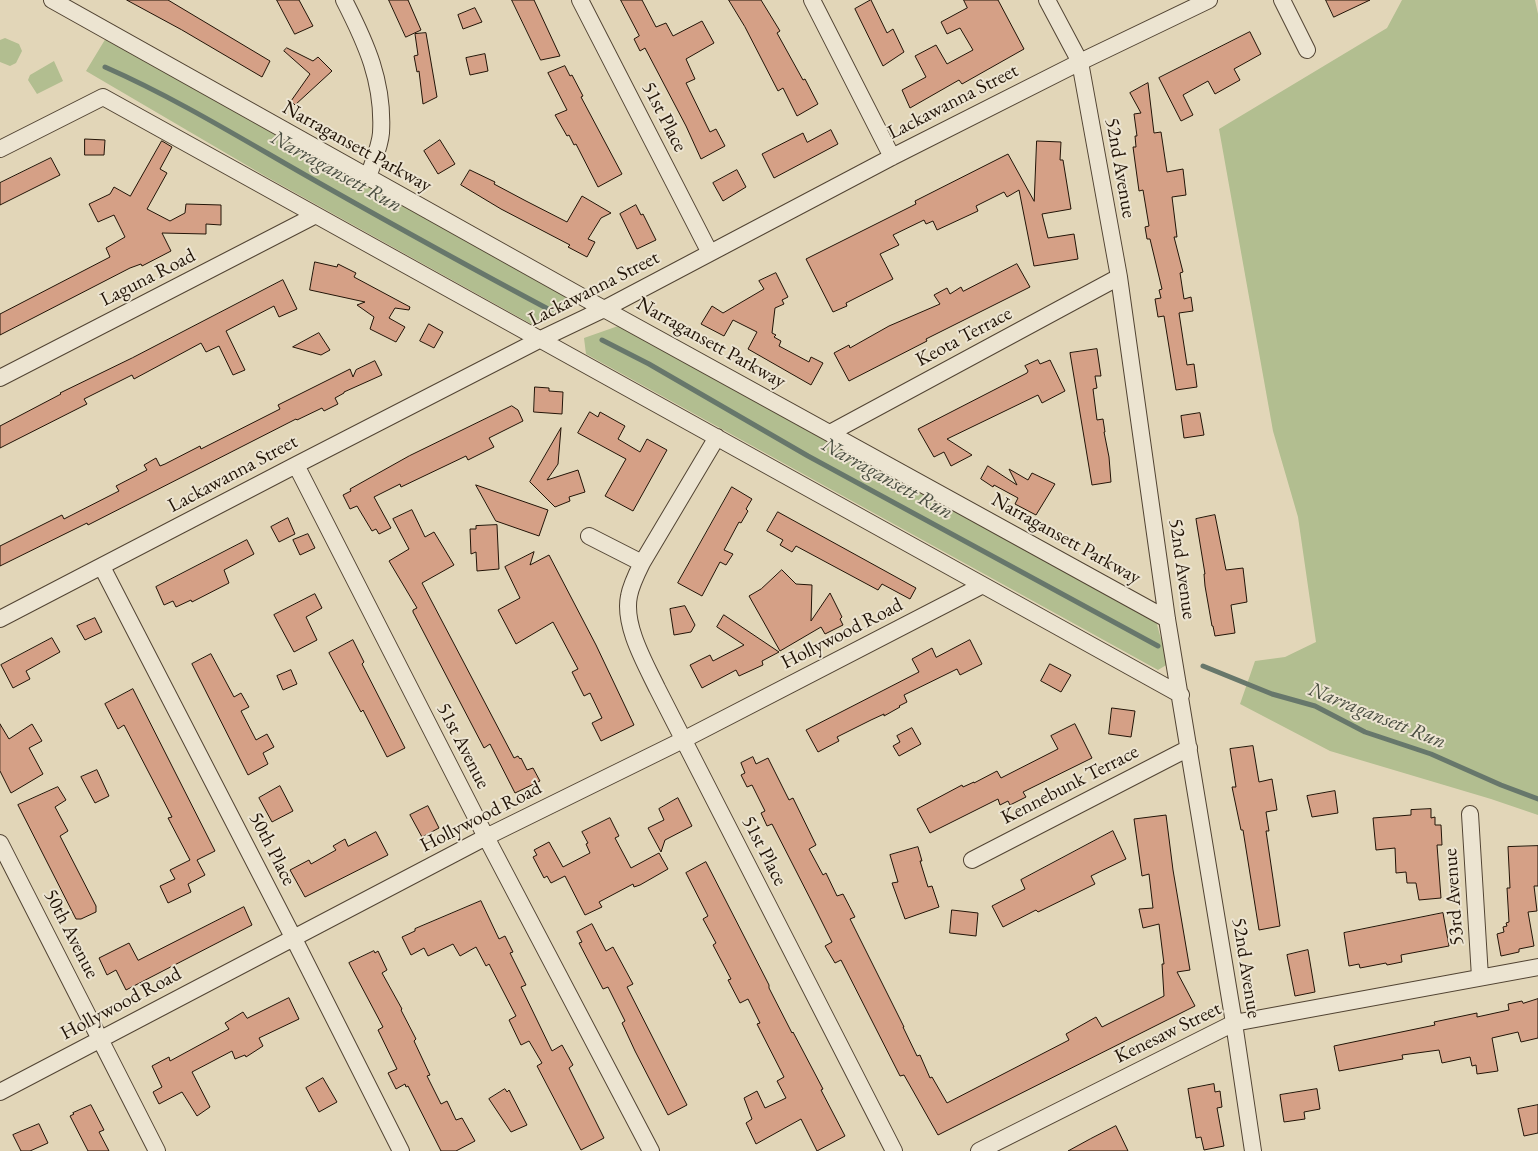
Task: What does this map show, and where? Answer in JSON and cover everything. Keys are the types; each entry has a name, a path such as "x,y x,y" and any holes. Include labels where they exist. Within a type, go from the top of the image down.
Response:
{"street":[{"name":"Narragansett Parkway","path":"52,0 368,178 1167,619"},
{"path":"344,0 368,50 374,68 378,91 381,135 368,178"},
{"name":"51st Place","path":"580,0 710,253"},
{"path":"812,0 892,157"},
{"name":"52nd Avenue","path":"1047,0 1080,62 1119,277 1167,619 1181,695 1253,1151"},
{"name":"Lackawanna Street","path":"0,620 296,465 541,339 604,309 892,157 1080,62 1209,0"},
{"path":"1282,0 1307,50"},
{"path":"0,149 102,97 1181,695"},
{"name":"Laguna Road","path":"0,378 316,215"},
{"name":"Keota Terrace","path":"830,433 1119,277"},
{"name":"51st Place","path":"717,437 642,563 629,596 628,610 630,619 639,650 894,1151"},
{"name":"51st Avenue","path":"296,465 486,837 651,1151"},
{"path":"589,536 642,563"},
{"name":"50th Place","path":"102,567 401,1151"},
{"name":"Hollywood Road","path":"0,1092 486,837 684,740 983,585"},
{"name":"Kennebunk Terrace","path":"972,860 1188,748"},
{"name":"53rd Avenue","path":"1470,814 1480,977"},
{"name":"50th Avenue","path":"0,843 157,1151"},
{"name":"Kenesaw Street","path":"979,1151 1234,1023 1538,966"}],"green space":[{"path":"1402,0 1535,0 1538,14 1538,815 1330,751 1240,704 1255,661 1285,657 1316,642 1298,517 1273,431 1219,129 1387,28"},
{"path":"5,38 19,44 22,51 16,63 10,66 0,62 0,40"},
{"path":"106,38 562,293 569,303 565,310 533,325 265,176 86,71"},
{"path":"54,61 63,81 37,94 28,80 30,75"},
{"path":"621,325 1156,621 1168,664 1158,670 586,354 584,338"}],"building":[{"path":"127,0 168,0 270,61 262,77"},
{"path":"277,0 299,0 313,26 295,34"},
{"path":"389,0 408,0 421,30 406,37"},
{"path":"512,0 534,0 560,56 541,60"},
{"path":"621,0 642,0 656,27 666,23 673,36 702,21 714,43 686,59 695,79 686,83 710,132 716,129 725,146 701,159 645,48 640,51 634,39 639,36"},
{"path":"729,0 761,0 780,31 777,33 818,104 797,116 783,88 778,91"},
{"path":"871,0 887,33 893,29 904,52 883,66 855,9"},
{"path":"964,0 998,0 1024,49 962,84 959,80 910,108 902,90 926,77 915,56 936,45 947,64 973,50 960,28 947,34 941,22 967,8"},
{"path":"1326,0 1370,0 1334,17"},
{"path":"475,8 482,22 463,29 458,15"},
{"path":"1250,32 1261,54 1234,69 1240,80 1215,94 1208,81 1183,95 1193,115 1181,121 1159,78"},
{"path":"426,33 437,97 423,104 419,71 417,72 414,56 418,55 415,34"},
{"path":"287,48 313,61 318,57 332,71 295,105 291,101 310,74 284,51"},
{"path":"485,54 488,71 470,75 466,58"},
{"path":"565,66 570,76 572,75 583,96 581,97 622,174 598,187 576,144 574,145 569,135 567,136 555,115 567,110 548,73"},
{"path":"1148,83 1154,133 1161,132 1167,172 1183,169 1186,195 1172,197 1177,237 1174,237 1183,272 1180,273 1184,299 1191,297 1193,311 1179,313 1187,365 1194,364 1197,387 1176,390 1164,316 1158,317 1155,299 1161,298 1159,290 1162,289 1150,239 1147,239 1145,227 1149,226 1143,190 1139,191 1133,147 1136,147 1135,136 1137,136 1134,114 1141,113 1130,93"},
{"path":"831,130 838,144 774,178 762,154 803,133 807,142"},
{"path":"85,139 105,140 104,155 85,155"},
{"path":"440,140 455,164 438,174 424,151"},
{"path":"162,141 172,147 160,169 167,173 147,209 170,221 185,213 186,204 221,205 221,225 206,224 206,234 162,233 171,251 142,266 141,264 130,268 0,335 0,314 110,257 106,248 125,237 114,215 98,222 89,204 110,194 114,187 130,196"},
{"path":"1037,141 1061,142 1060,160 1063,160 1071,209 1042,214 1048,238 1074,234 1078,259 1034,266 1019,190 1007,197 1004,192 976,206 978,211 937,230 933,221 926,224 924,220 893,235 899,245 880,254 893,279 846,303 847,306 833,312 806,259 916,204 915,201 1008,154 1034,201"},
{"path":"51,158 60,175 0,205 0,183"},
{"path":"470,170 567,222 582,196 611,213 601,218 588,239 595,242 587,257 568,247 570,245 501,209 461,185"},
{"path":"737,170 746,187 723,201 713,183"},
{"path":"636,205 641,215 643,214 656,240 637,249 620,214"},
{"path":"315,262 337,267 338,264 356,273 354,277 410,307 409,310 395,308 389,318 405,327 396,342 370,329 374,317 357,305 365,302 310,290"},
{"path":"1017,264 1030,287 926,339 927,341 849,381 834,353 849,345 850,348 889,326 940,304 934,295 947,288 950,294 961,287 963,291"},
{"path":"776,273 788,297 782,300 784,304 775,308 772,333 776,335 774,337 781,341 779,346 809,362 811,357 823,363 811,385 748,349 757,332 733,320 724,336 701,324 712,306 723,313 764,289 759,281"},
{"path":"283,280 297,309 279,317 274,306 226,331 245,370 233,375 219,346 206,352 201,343 134,379 132,375 84,399 87,404 0,448 0,426 60,393"},
{"path":"429,324 443,332 434,348 420,341"},
{"path":"319,333 330,350 321,355 293,347"},
{"path":"1097,349 1101,376 1095,376 1097,388 1093,389 1097,420 1103,419 1111,482 1092,485 1070,353"},
{"path":"1038,360 1040,364 1050,360 1065,391 1042,403 1038,395 947,439 972,455 951,466 944,452 934,457 918,429 1027,373 1028,371 1025,366"},
{"path":"375,361 382,375 344,392 335,398 338,404 324,411 322,408 296,419 88,525 87,523 0,566 0,546 62,515 64,519 119,491 116,486 147,470 144,465 156,458 160,466 200,446 201,449 280,409 278,405 350,369 353,377 356,370"},
{"path":"535,387 563,392 562,414 534,412"},
{"path":"512,406 518,410 523,421 489,438 494,447 468,460 466,456 401,487 400,484 374,497 391,528 379,534 376,529 372,531 357,506 350,509 343,495 351,491 350,489 409,456"},
{"path":"590,412 598,417 600,412 625,426 618,439 640,452 647,439 667,450 633,511 605,496 626,459 578,433"},
{"path":"1200,413 1204,435 1184,438 1181,416"},
{"path":"561,428 558,464 547,480 578,470 585,492 569,497 570,501 555,507 530,482"},
{"path":"988,466 1017,485 1009,469 1028,480 1032,473 1055,484 1036,515 1015,504 1018,498 994,485 993,487 981,479"},
{"path":"476,485 548,510 539,536 496,521"},
{"path":"732,487 752,499 746,509 748,511 741,523 739,522 724,550 733,554 726,565 720,562 702,596 678,583"},
{"path":"412,510 425,537 434,532 454,565 422,583 514,758 518,756 521,758 527,770 533,768 540,781 515,793 490,744 484,748 413,612 417,608 389,561 409,549 393,519"},
{"path":"778,512 916,588 910,599 882,584 878,590 796,546 792,552 780,545 783,540 767,531"},
{"path":"1215,515 1226,570 1243,568 1247,602 1231,605 1235,633 1215,636 1205,586 1205,574 1196,519"},
{"path":"288,518 295,534 279,542 271,527"},
{"path":"497,525 499,569 477,571 476,552 471,554 470,529 476,529 476,526"},
{"path":"308,534 315,548 300,555 293,540"},
{"path":"247,540 254,554 224,570 229,583 192,602 191,600 176,607 173,601 164,605 156,587"},
{"path":"534,552 530,565 549,555 596,645 634,725 601,741 592,723 602,718 590,693 584,696 572,672 578,669 553,622 516,644 498,610 520,598 505,567"},
{"path":"782,570 796,584 812,585 811,621 830,593 842,617 840,619 843,625 825,634 821,627 780,651 749,596 761,589"},
{"path":"315,594 322,608 306,617 317,640 294,652 274,615"},
{"path":"685,606 695,625 691,632 674,635 670,609"},
{"path":"724,615 779,652 762,661 763,665 739,676 736,670 702,688 690,665 710,655 713,661 744,645 717,627"},
{"path":"95,618 102,632 85,640 77,626"},
{"path":"52,638 60,652 26,671 30,679 13,688 1,665"},
{"path":"353,640 364,662 362,664 405,748 387,757 363,710 361,712 329,653"},
{"path":"970,640 982,664 960,675 957,669 904,695 907,702 900,707 837,737 839,741 818,752 806,730 919,672 912,659 932,648 936,657"},
{"path":"211,654 234,697 241,693 249,707 241,711 256,740 267,734 274,747 263,753 268,764 248,775 192,664"},
{"path":"1050,664 1071,675 1061,692 1041,681"},
{"path":"291,670 297,684 283,690 277,676"},
{"path":"133,689 215,851 197,860 205,875 188,884 191,892 168,903 160,886 175,879 170,870 190,860 168,818 172,817 124,725 118,729 105,704"},
{"path":"1112,708 1135,711 1131,737 1109,734"},
{"path":"0,724 9,739 32,724 42,741 29,748 43,774 11,793 0,771"},
{"path":"1075,724 1092,758 1023,792 1026,797 1010,805 1008,801 1000,805 998,799 930,833 917,809 962,785 963,787 974,783 997,771 1001,778 1058,749 1051,736"},
{"path":"912,728 921,744 899,756 893,746 900,742 897,736"},
{"path":"1253,746 1259,782 1272,779 1277,810 1266,812 1269,831 1266,831 1280,926 1259,930 1243,830 1241,830 1232,787 1236,787 1230,749"},
{"path":"753,757 756,764 768,758 789,800 793,798 816,845 809,849 823,875 826,873 837,896 843,894 855,917 850,919 917,1056 920,1055 930,1078 932,1077 947,1103 1069,1040 1066,1034 1096,1017 1102,1027 1164,996 1162,964 1164,964 1159,924 1143,928 1139,909 1153,908 1149,874 1142,876 1134,819 1166,815 1190,970 1177,972 1195,1006 938,1135 904,1075 900,1076 841,960 835,963 825,946 832,942 772,824 767,826 761,813 765,811 752,785 747,787 741,775 745,773 741,763"},
{"path":"97,770 109,796 95,803 81,777"},
{"path":"280,786 293,811 272,822 259,798"},
{"path":"58,787 66,800 55,807 68,831 60,836 96,906 96,912 81,919 76,919 18,805"},
{"path":"1335,791 1338,813 1312,817 1307,796"},
{"path":"678,798 692,826 665,840 661,852 648,828 664,820 659,809"},
{"path":"428,806 439,828 422,837 410,815"},
{"path":"1431,809 1431,818 1435,817 1435,825 1441,825 1442,845 1437,845 1441,898 1419,900 1416,883 1407,883 1406,872 1396,873 1395,848 1376,850 1373,818 1411,815 1411,810"},
{"path":"610,818 619,836 615,838 631,868 659,853 668,869 640,885 634,887 633,884 599,902 602,907 585,915 565,876 551,883 547,876 544,878 533,857 537,855 534,850 549,842 563,867 590,853 586,844 588,843 582,832"},
{"path":"1113,831 1126,859 1091,876 1095,884 1003,927 992,906 1025,889 1021,880"},
{"path":"376,832 388,855 305,897 290,870 309,860 311,864 336,850 333,846 345,839 348,846"},
{"path":"1538,846 1538,886 1534,886 1537,911 1528,912 1534,946 1501,956 1497,934 1504,932 1503,927 1507,926 1506,923 1509,922 1507,888 1510,888 1508,847"},
{"path":"918,847 928,887 932,886 939,907 905,919 892,883 898,882 890,855"},
{"path":"706,862 792,1033 823,1089 821,1090 845,1136 817,1151 801,1119 756,1144 746,1123 752,1119 744,1098 757,1091 765,1108 786,1098 777,1081 784,1077 757,1024 760,1023 748,999 740,1003 728,980 731,979 713,945 716,943 703,919 708,916 686,873"},
{"path":"481,901 499,939 505,936 513,952 510,953 526,985 521,987 552,1051 562,1045 573,1065 569,1068 604,1138 581,1150 537,1066 542,1063 529,1041 521,1045 509,1020 516,1016 489,964 486,966 476,947 460,956 453,944 428,956 424,948 411,955 402,937 415,931 415,929"},
{"path":"244,907 252,925 126,990 116,970 107,975 99,958 129,943 138,960"},
{"path":"952,910 978,913 976,936 950,933"},
{"path":"1443,913 1449,946 1401,955 1402,962 1387,965 1386,963 1360,968 1359,964 1349,966 1344,933"},
{"path":"592,924 606,951 613,947 633,984 627,987 687,1105 668,1115 635,1051 622,1023 625,1021 608,987 603,989 579,943 582,942 577,932"},
{"path":"1308,950 1315,992 1295,996 1287,955"},
{"path":"374,951 375,953 378,951 387,970 382,973 416,1039 414,1041 430,1075 427,1076 441,1104 447,1101 456,1120 462,1118 475,1141 456,1151 441,1151 408,1086 406,1087 405,1084 396,1089 388,1073 397,1069 378,1030 383,1027 349,963"},
{"path":"289,998 299,1019 259,1038 263,1046 246,1057 245,1055 235,1059 232,1051 192,1072 210,1107 197,1116 182,1092 159,1104 153,1092 162,1087 152,1066 169,1057 170,1061 229,1029 225,1023 243,1012 247,1018"},
{"path":"1538,999 1538,1038 1521,1042 1518,1032 1492,1038 1498,1071 1477,1074 1476,1065 1472,1066 1470,1057 1442,1063 1439,1050 1402,1055 1403,1059 1339,1071 1334,1046 1435,1025 1434,1022 1477,1013 1477,1017 1509,1010 1508,1004"},
{"path":"323,1078 337,1102 319,1112 306,1088"},
{"path":"1214,1084 1215,1092 1220,1091 1222,1107 1217,1108 1224,1146 1204,1150 1201,1137 1196,1138 1188,1089"},
{"path":"505,1089 507,1092 509,1090 527,1125 511,1132 489,1099"},
{"path":"1317,1089 1320,1109 1304,1112 1305,1119 1284,1122 1280,1095"},
{"path":"91,1105 104,1130 99,1132 109,1151 88,1151 70,1116"},
{"path":"1538,1105 1538,1133 1524,1136 1518,1109"},
{"path":"39,1124 48,1143 30,1151 21,1151 13,1135"},
{"path":"1116,1126 1128,1151 1068,1151 1090,1139"}],"waterway":[{"name":"Narragansett Run","path":"105,67 188,108 378,216 550,310"},
{"name":"Narragansett Run","path":"602,340 649,364 808,456 1158,646"},
{"name":"Narragansett Run","path":"1203,666 1272,694 1315,706 1365,732 1431,754 1538,799"}]}
